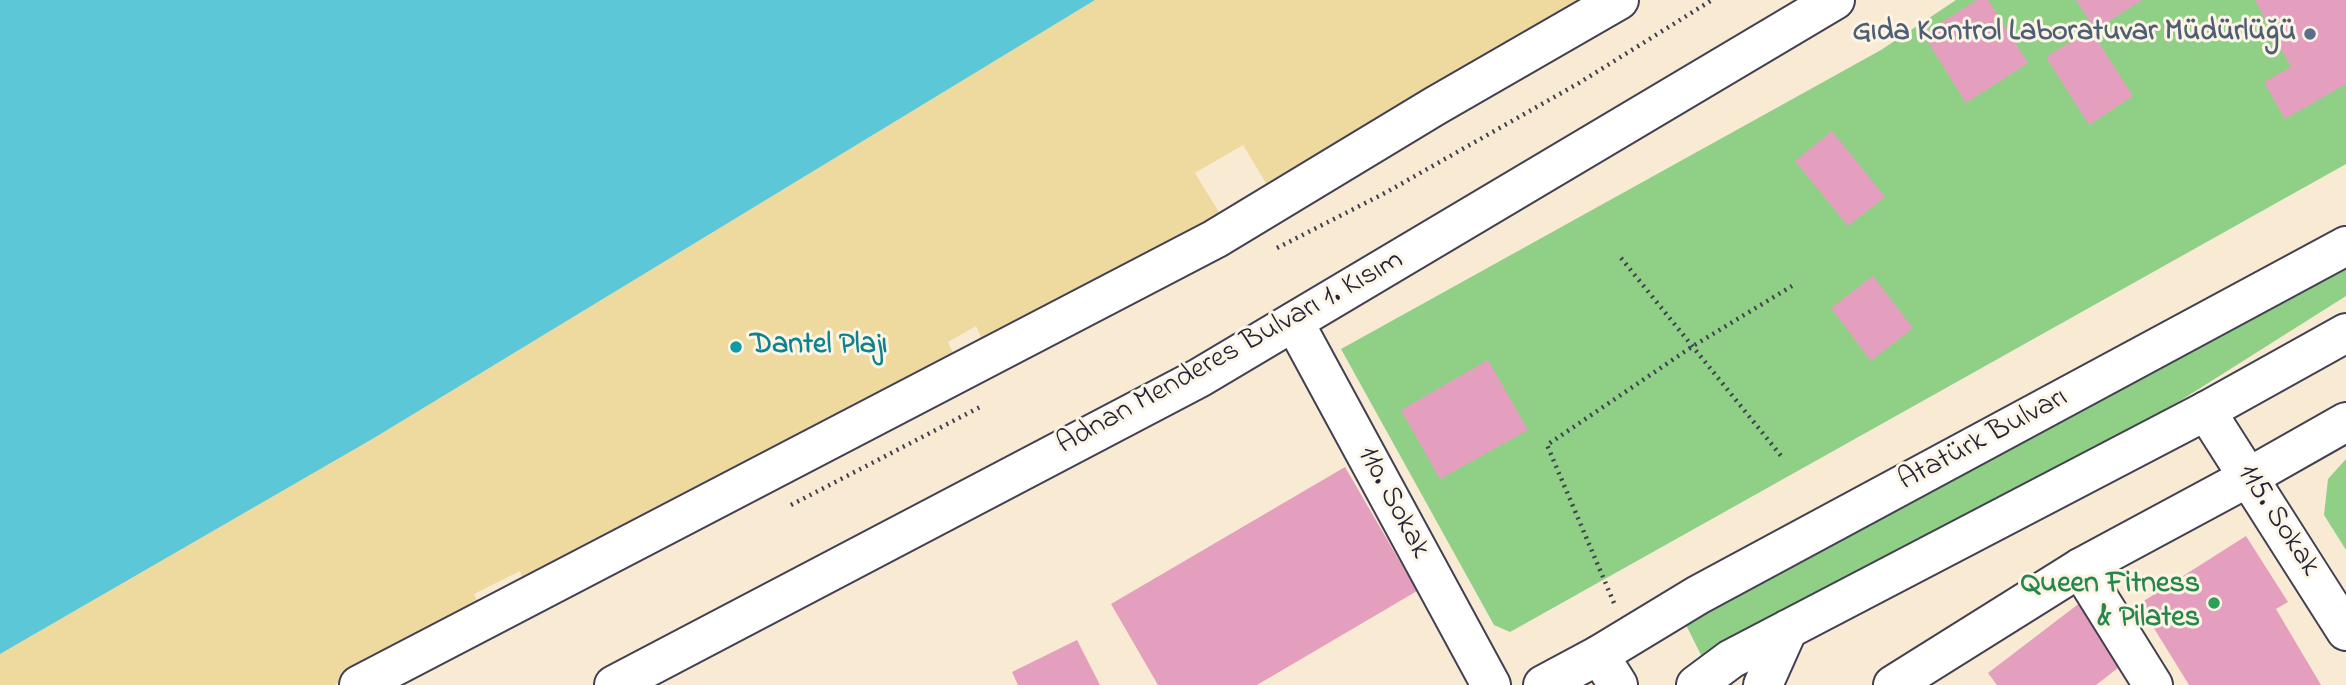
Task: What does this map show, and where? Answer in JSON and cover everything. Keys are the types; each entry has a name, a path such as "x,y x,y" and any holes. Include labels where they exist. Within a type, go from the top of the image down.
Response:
{"main road":[{"path":"359,685 1216,239 1435,106 1619,0"},
{"name":"Adnan Menderes Bulvarı 1. Kısım","path":"614,685 1199,378 1835,0"},
{"name":"Atatürk Bulvarı","path":"1543,685 1614,660 1698,595 2346,246"},
{"name":"110. Sokak","path":"1294,322 1491,685"},
{"path":"1696,685 1731,659 2206,411 2346,332"},
{"name":"115. Sokak","path":"2206,411 2346,631"},
{"path":"1893,685 2080,568 2346,422"},
{"path":"2080,568 2153,685"},
{"path":"2307,568 2346,571"},
{"path":"1763,685 1788,629"}],"path":[{"path":"1621,258 1782,457"},
{"path":"1614,660 1613,597 1547,445 1693,346 1792,286"}],"green space":[{"path":"1956,0 2346,0 2346,164 1510,632 1494,625 1341,349 1881,50"},
{"path":"2346,268 2346,296 1749,673 1724,685 1716,685 1686,625"},
{"path":"2346,459 2346,550 2324,515 2328,479"}],"sand":[{"name":"Dantel Plajı","path":"1095,0 1586,0 1266,183 1243,145 1195,173 1220,214 988,354 976,326 948,342 959,365 525,587 520,571 474,594 481,609 334,685 0,685 0,654 374,438"}],"water":[{"path":"0,0 1095,0 374,438 0,654"}],"building":[{"path":"1977,0 1988,0 2028,63 1966,103 1923,34"},
{"path":"2076,0 2142,0 2095,30"},
{"name":"Gıda Kontrol Laboratuvar Müdürlüğü","path":"2255,0 2346,0 2346,84 2285,119 2264,82 2291,67"},
{"path":"2090,29 2133,96 2089,125 2046,57"},
{"path":"1832,131 1885,197 1848,226 1795,161"},
{"path":"1873,276 1913,328 1871,361 1831,308"},
{"path":"1488,360 1528,430 1440,479 1401,410"},
{"path":"1345,467 1417,591 1257,685 1158,685 1111,604"},
{"path":"2246,536 2288,602 2276,609 2321,685 2189,685 2139,604"},
{"path":"2081,602 2127,661 2096,685 1997,685 1988,673"},
{"path":"1077,640 1100,685 1018,685 1012,672"}],"place":[{"name":"Gıda Kontrol Laboratuvar Müdürlüğü","path":"2310,34"},
{"name":"Dantel Plajı","path":"736,347"},
{"name":"Queen Fitness & Pilates","path":"2214,603"}]}
